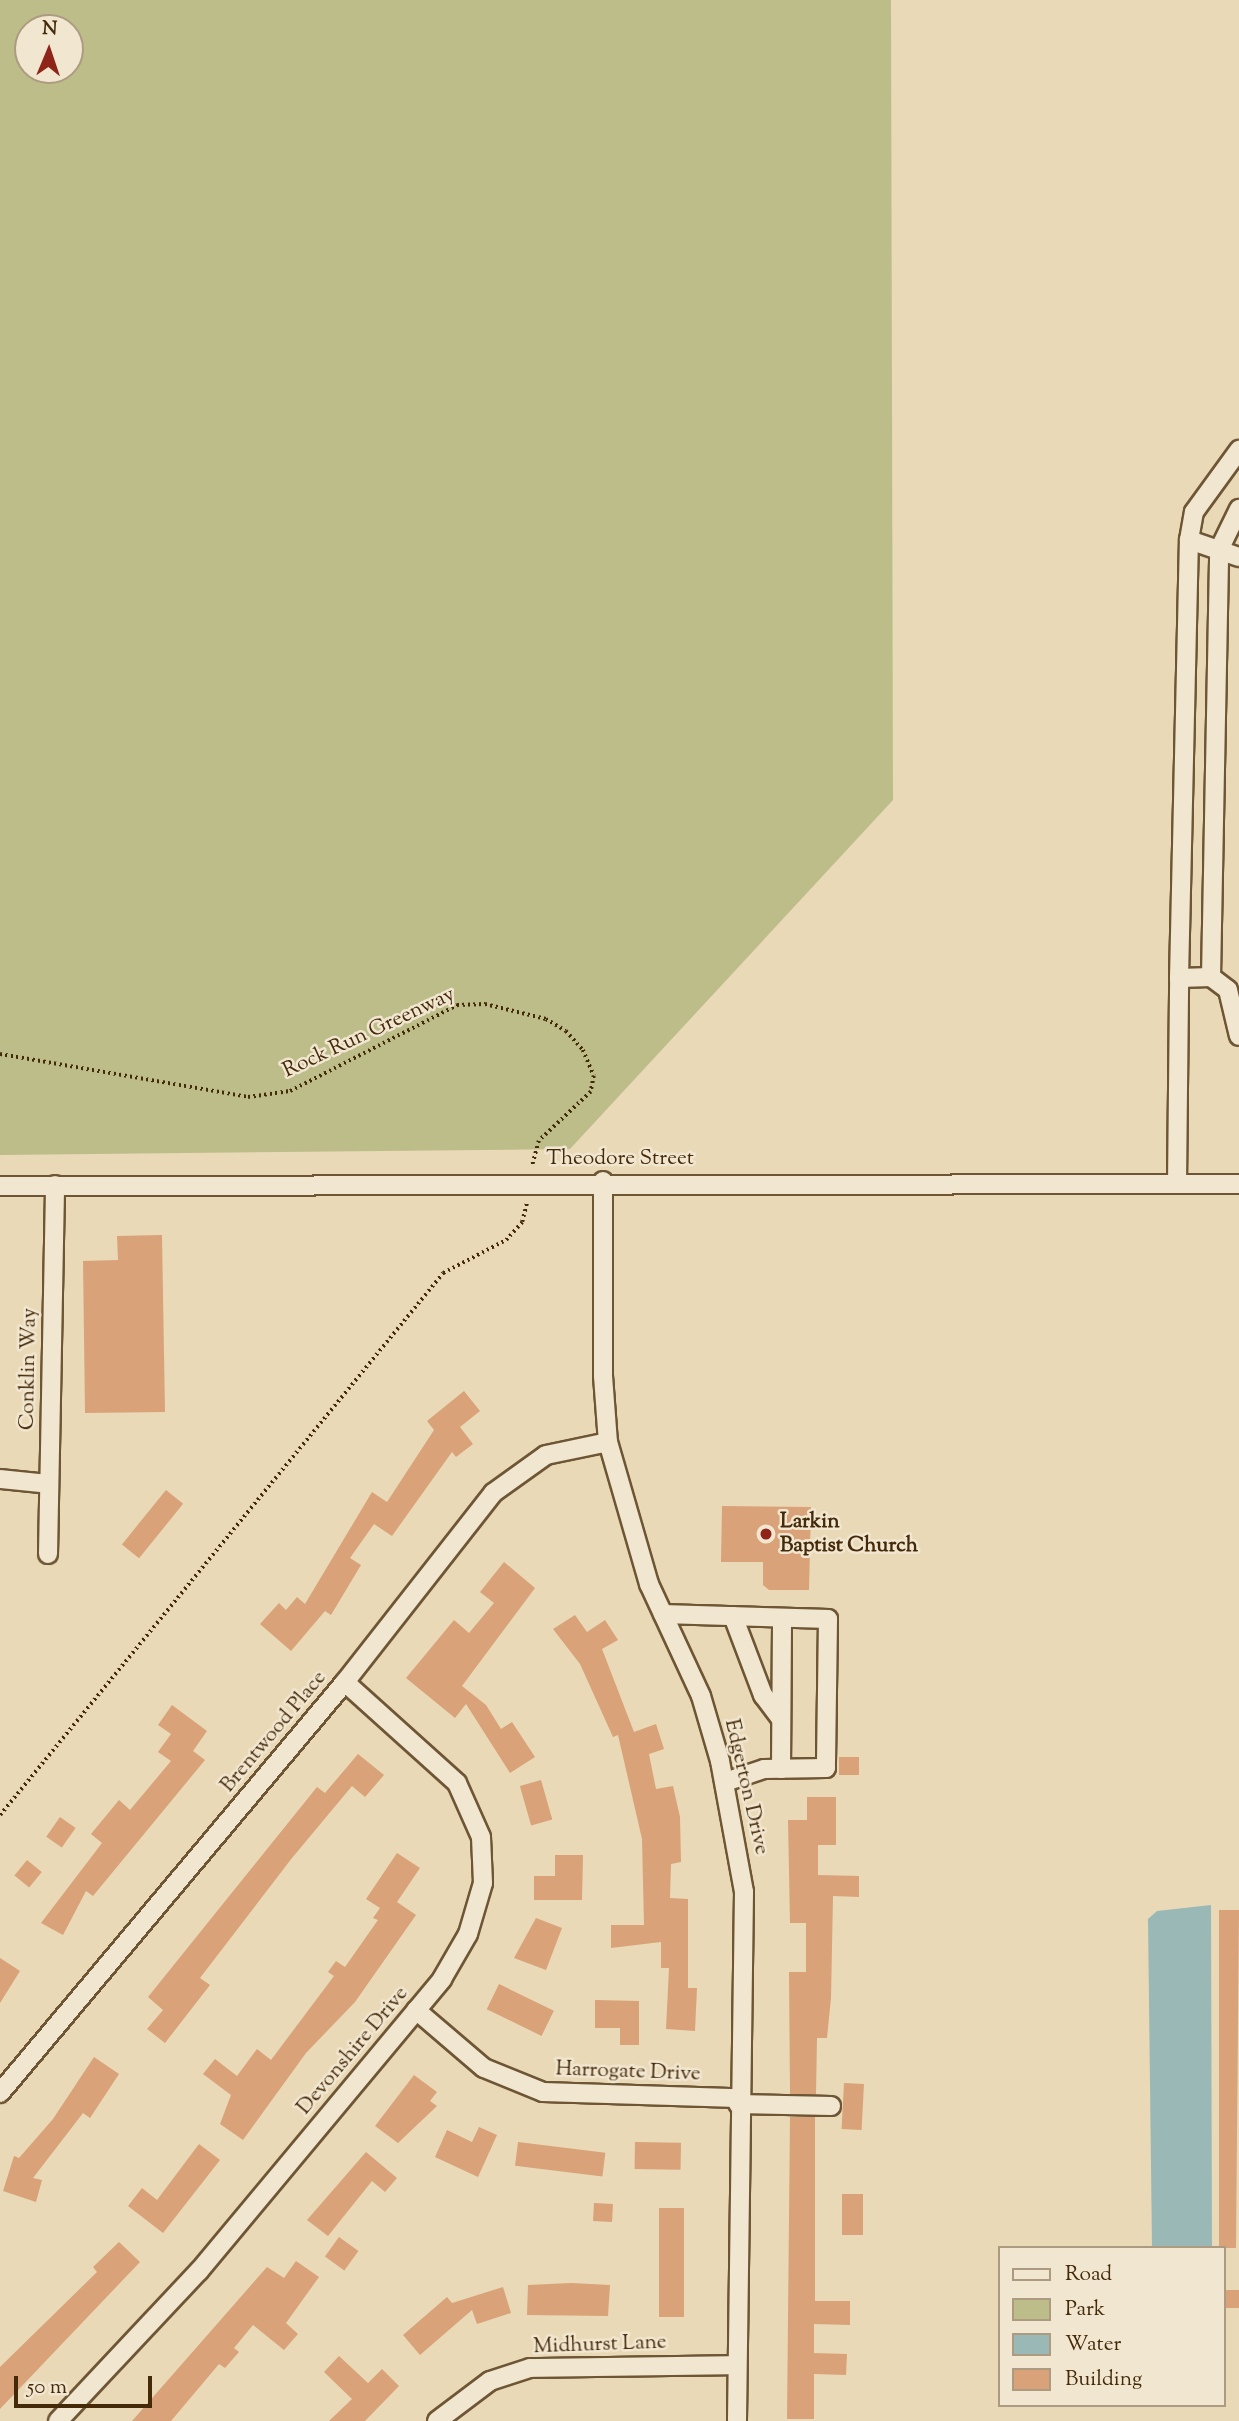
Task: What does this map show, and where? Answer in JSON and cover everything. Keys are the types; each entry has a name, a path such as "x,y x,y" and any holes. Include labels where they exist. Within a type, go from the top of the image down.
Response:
{"street":[{"path":"1177,1184 1189,540 1194,512 1239,450"},
{"path":"1211,977 1219,550 1239,509"},
{"path":"1189,540 1239,557"},
{"path":"1179,978 1211,977 1228,990 1239,1036"},
{"name":"Theodore Street","path":"0,1186 530,1181 1239,1184"},
{"name":"Edgerton Drive","path":"603,1181 603,1376 608,1442 622,1502 663,1614 701,1696 725,1782 744,1892 738,2101 737,2421"},
{"name":"Conklin Way","path":"48,1554 55,1185"},
{"name":"Brentwood Place","path":"0,2093 345,1682 493,1493 546,1455 608,1442"},
{"path":"0,1479 49,1484"},
{"path":"663,1614 828,1619 826,1768 781,1769 725,1782"},
{"path":"733,1616 763,1695 781,1719"},
{"path":"781,1769 782,1618"},
{"name":"Devonshire Drive","path":"58,2421 192,2280 416,2010 468,1934 483,1883 481,1837 457,1783 345,1682"},
{"name":"Harrogate Drive","path":"416,2010 484,2068 543,2092 831,2106"},
{"name":"Midhurst Lane","path":"437,2421 490,2381 530,2368 737,2365"}],"path":[{"name":"Rock Run Greenway","path":"0,1054 248,1097 290,1091 326,1076 457,1005 497,1007 566,1031 583,1050 597,1085 539,1141 530,1181"},
{"path":"0,1815 443,1273 514,1233 524,1215 530,1181"}],"green space":[{"path":"0,0 891,0 893,800 570,1149 0,1155"}],"water":[{"path":"1211,1905 1212,2246 1152,2246 1148,1919 1157,1911"}],"building":[{"path":"162,1235 165,1412 85,1413 83,1261 118,1260 117,1236"},
{"path":"464,1391 480,1411 460,1427 473,1444 456,1457 452,1452 392,1536 374,1524 350,1558 361,1565 331,1615 325,1611 291,1651 260,1624 279,1603 286,1610 297,1597 305,1604 372,1492 387,1502 434,1430 427,1421"},
{"path":"166,1490 183,1504 139,1558 122,1544"},
{"name":"Larkin Baptist Church","path":"722,1506 811,1507 809,1590 769,1590 763,1585 763,1562 721,1562"},
{"path":"504,1562 535,1588 462,1686 486,1705 501,1729 512,1722 535,1757 510,1773 466,1704 455,1718 406,1678 454,1620 469,1633 494,1603 480,1592"},
{"path":"575,1615 587,1632 605,1620 618,1640 602,1649 634,1732 656,1724 664,1749 649,1754 656,1789 673,1786 680,1817 681,1862 671,1864 670,1898 688,1899 688,1988 697,1988 695,2031 666,2029 669,1968 661,1968 661,1942 611,1948 611,1925 644,1925 642,1839 618,1735 613,1737 580,1664 553,1629"},
{"path":"172,1705 207,1731 193,1751 205,1760 93,1896 86,1891 63,1935 41,1923 102,1843 91,1834 119,1800 130,1810 171,1761 158,1752 171,1734 158,1725"},
{"path":"358,1754 384,1775 365,1797 352,1786 292,1858 200,1978 210,1985 165,2043 147,2029 163,2010 148,1997 317,1787 325,1793"},
{"path":"839,1757 859,1757 859,1775 839,1775"},
{"path":"541,1780 552,1819 531,1825 520,1786"},
{"path":"807,1797 836,1797 836,1845 818,1845 818,1875 859,1876 859,1897 833,1896 831,1998 827,2038 817,2038 816,2094 790,2094 789,1972 806,1972 806,1923 790,1923 788,1820 807,1820"},
{"path":"60,1817 76,1828 62,1848 46,1837"},
{"path":"397,1853 420,1868 397,1902 416,1915 355,2002 306,2053 243,2140 220,2124 231,2095 203,2074 215,2059 237,2076 257,2049 271,2060 334,1976 328,1972 336,1961 345,1967 378,1920 373,1918 380,1908 366,1899"},
{"path":"555,1855 583,1855 582,1900 534,1900 534,1876 555,1876"},
{"path":"27,1860 42,1872 29,1888 14,1876"},
{"path":"1219,1910 1239,1910 1236,2248 1219,2246"},
{"path":"536,1918 562,1928 546,1970 514,1958"},
{"path":"0,1958 20,1971 0,2003"},
{"path":"499,1984 554,2011 542,2036 487,2009"},
{"path":"595,2000 639,2001 639,2045 620,2045 620,2028 595,2028"},
{"path":"94,2057 119,2074 90,2118 83,2113 33,2178 42,2180 36,2202 3,2191 14,2156 19,2158 53,2119"},
{"path":"414,2075 437,2092 430,2101 437,2106 398,2143 375,2126"},
{"path":"844,2083 864,2084 862,2130 842,2129"},
{"path":"790,2117 815,2117 815,2301 850,2301 850,2325 814,2324 814,2353 847,2354 846,2375 814,2374 814,2419 787,2419"},
{"path":"479,2127 497,2135 478,2177 435,2157 447,2130 472,2142"},
{"path":"518,2142 605,2153 602,2177 515,2166"},
{"path":"635,2142 681,2143 681,2170 635,2169"},
{"path":"199,2144 220,2160 163,2233 128,2206 142,2188 157,2200"},
{"path":"366,2152 397,2178 385,2192 372,2181 328,2236 307,2220"},
{"path":"842,2194 863,2194 863,2235 842,2235"},
{"path":"594,2203 613,2204 612,2222 593,2221"},
{"path":"659,2208 684,2208 684,2317 659,2317"},
{"path":"339,2237 358,2251 344,2271 325,2256"},
{"path":"119,2242 140,2262 0,2409 0,2367 97,2272 93,2267"},
{"path":"296,2261 319,2277 286,2323 298,2334 284,2350 253,2325 234,2348 239,2352 225,2368 219,2364 171,2421 132,2421 267,2267 284,2278"},
{"path":"528,2285 610,2285 608,2316 527,2315"},
{"path":"503,2287 511,2313 477,2324 472,2310 420,2355 403,2335 447,2297 452,2303"},
{"path":"1225,2290 1239,2290 1239,2308 1225,2308"},
{"path":"339,2356 368,2383 382,2369 399,2386 365,2421 329,2421 352,2399 324,2372"}],"place":[{"name":"Larkin Baptist Church","path":"766,1534"}]}
